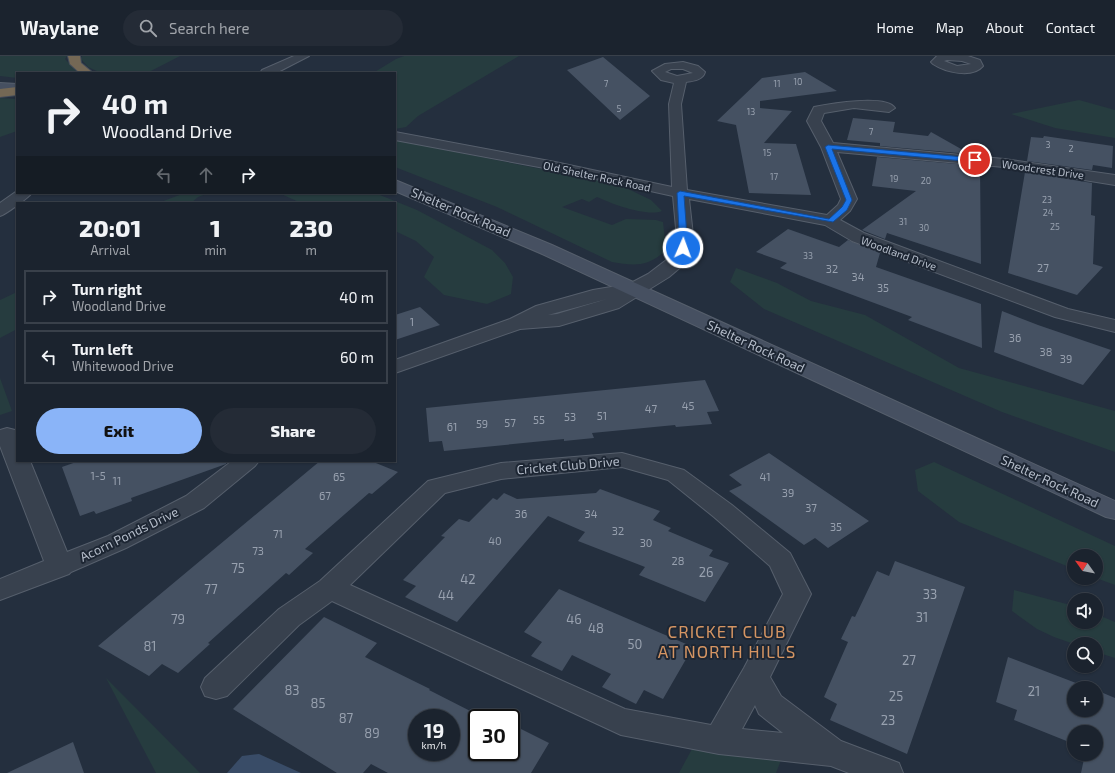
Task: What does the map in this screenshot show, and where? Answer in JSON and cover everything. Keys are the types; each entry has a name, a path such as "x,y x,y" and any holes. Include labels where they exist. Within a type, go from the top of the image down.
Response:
{"highway":[{"path":"74,56 76,64 85,72"},
{"path":"0,93 16,90"}],"main road":[{"path":"0,87 16,90"},
{"name":"Shelter Rock Road","path":"396,185 466,214 634,289 1115,511"}],"street":[{"path":"268,72 302,56"},
{"path":"396,367 517,323 559,320 612,304 665,271 680,255 684,236 675,104 681,79"},
{"path":"830,221 844,208 849,200 828,147 814,121 819,110 843,104 859,103 889,108"},
{"name":"Old Shelter Rock Road","path":"396,136 555,166 680,193"},
{"name":"Woodcrest Drive","path":"828,147 1004,163 1115,180"},
{"name":"Woodland Drive","path":"680,193 830,221 858,237 1062,313 1115,326"},
{"path":"0,211 12,200 22,194"},
{"path":"7,435 16,458"},
{"name":"Cricket Club Drive","path":"216,687 289,617 330,588 437,487 501,471 622,460 676,475 724,511 781,560 797,594 755,677 719,740"},
{"path":"18,462 60,567"},
{"name":"Acorn Ponds Drive","path":"0,590 60,567 118,542 195,502 246,462"},
{"path":"330,588 621,722 719,740 832,752 887,773"},
{"path":"755,677 770,704 832,752"}],"green space":[{"path":"0,56 67,56 65,59 77,72 16,72 16,78 0,76"},
{"path":"82,56 180,56 149,72 99,72 88,67 81,59"},
{"path":"404,56 519,56 418,116 406,127 396,129 396,72 375,72"},
{"path":"0,98 16,99 16,131 0,137"},
{"path":"1079,100 1115,110 1115,138 1055,128 1011,114"},
{"path":"396,140 602,181 626,188 651,200 662,211 639,211 611,203 597,197 589,202 582,199 562,207 612,225 626,219 656,220 663,222 666,250 653,260 641,264 612,262 497,207 396,167"},
{"path":"182,194 206,194 198,197 192,202 161,202"},
{"path":"281,194 377,194 417,210 492,250 505,263 513,277 511,294 487,304 444,295 424,277 434,257 416,241 396,231 396,202 299,202"},
{"path":"736,268 777,283 811,301 865,315 959,368 1115,411 1115,452 1002,412 764,309 730,282"},
{"path":"16,292 16,330 0,338 0,300"},
{"path":"0,378 12,411 0,415"},
{"path":"934,462 1115,546 1115,585 1103,581 1103,549 1067,549 1067,566 959,522 918,491 915,470"},
{"path":"1014,590 1067,604 1067,629 1103,629 1103,617 1115,622 1115,658 1103,654 1103,637 1067,637 1067,642 1037,629 1012,611"},
{"path":"106,678 200,773 156,773"},
{"path":"699,736 786,747 776,773 679,773"}],"water":[{"path":"259,754 301,773 227,773 242,756"}],"building":[{"path":"603,57 650,96 620,120 567,70"},
{"path":"805,72 837,91 760,101 760,108 792,111 764,143 796,144 811,195 749,193 736,125 717,121 762,78"},
{"path":"853,118 895,122 893,132 928,136 931,132 970,154 880,146 880,143 847,140"},
{"path":"1044,136 1113,146 1112,168 1093,165 1092,170 1027,161 1031,137 1043,138"},
{"path":"877,157 980,166 981,264 887,233 885,239 862,230 916,191 872,186"},
{"path":"1025,172 1092,183 1091,215 1095,216 1093,264 1103,267 1077,295 1008,273"},
{"path":"788,229 839,247 848,240 880,253 876,267 981,304 982,348 908,320 912,317 780,268 787,263 756,252"},
{"path":"420,307 440,325 396,340 396,315"},
{"path":"1002,311 1111,350 1083,385 994,352"},
{"path":"705,380 719,411 707,412 712,424 676,427 675,425 592,433 594,438 564,441 564,439 444,451 442,441 429,442 426,408"},
{"path":"769,453 869,521 828,548 815,538 804,545 729,491 742,485 729,475"},
{"path":"76,462 226,462 226,464 131,498 132,501 96,514 94,511 80,516 62,467"},
{"path":"319,462 373,462 398,472 372,494 369,493 305,549 313,553 289,575 286,573 208,643 210,644 178,673 162,664 149,676 98,646"},
{"path":"600,489 660,511 653,520 671,528 668,531 713,550 709,556 729,563 705,602 639,575 645,567 578,541 585,532 548,516 457,622 405,597 416,586 403,580 445,537 441,536 459,519 469,522 493,498 497,500 504,493 517,499 596,493"},
{"path":"895,561 965,587 907,754 830,720 837,704 824,697 848,642 841,639 852,616 855,617 877,571 889,576"},
{"path":"559,589 693,647 663,699 644,690 636,704 602,687 611,674 572,655 562,671 531,656 542,642 524,632"},
{"path":"324,617 377,643 365,657 430,689 429,690 468,710 468,761 520,761 520,728 549,743 531,773 388,773 371,764 363,773 337,773 233,709"},
{"path":"1008,657 1071,681 1067,681 1067,717 1103,717 1103,693 1115,698 1115,773 1081,773 1084,761 1103,761 1103,725 1067,725 1067,741 1014,720 1017,710 996,702"},
{"path":"73,742 84,773 7,773"}],"district":[{"name":"CRICKET CLUB AT NORTH HILLS","path":"727,641"}],"route":[{"path":"683,248 684,236 680,193 830,221 844,208 849,200 848,193 828,147 975,160"}]}
